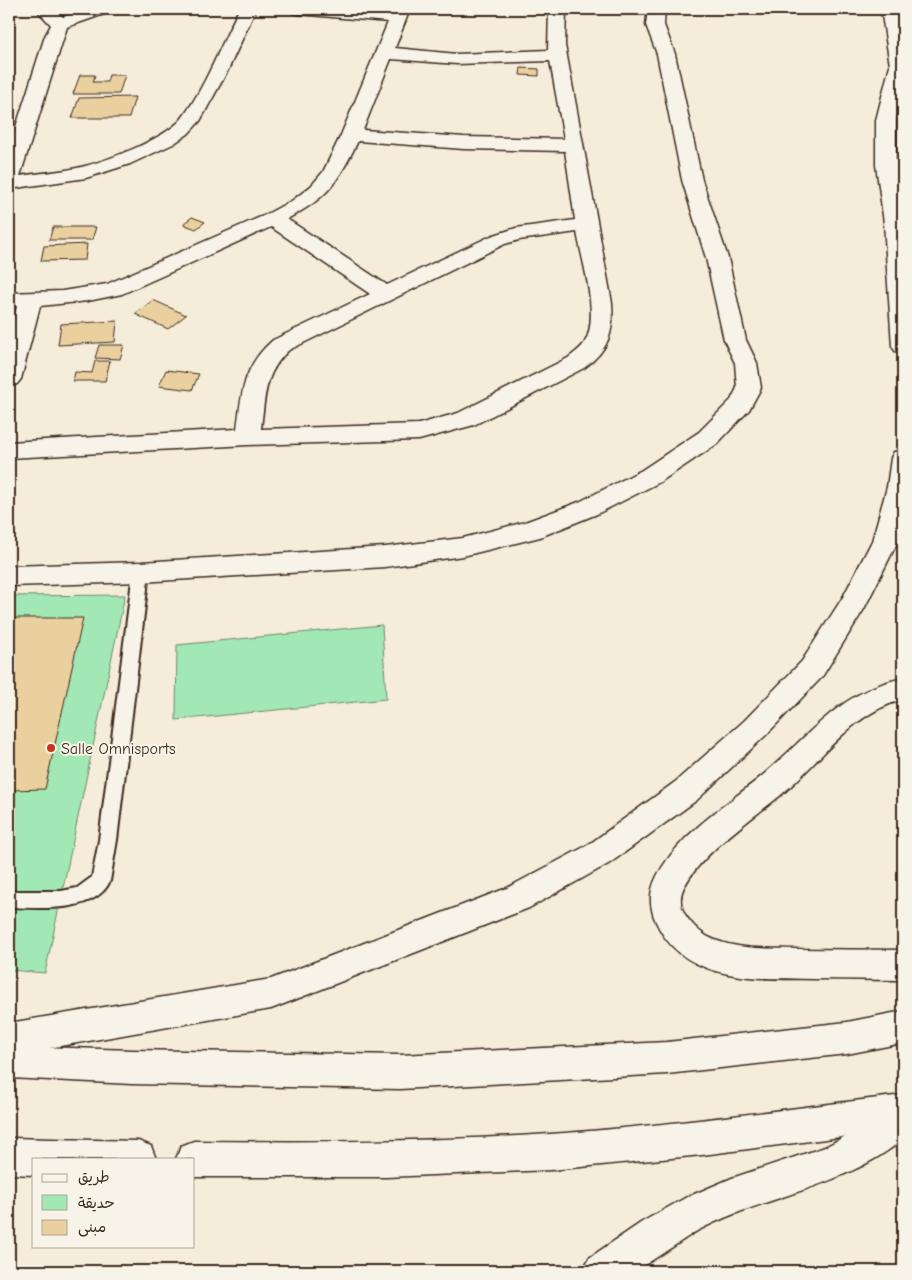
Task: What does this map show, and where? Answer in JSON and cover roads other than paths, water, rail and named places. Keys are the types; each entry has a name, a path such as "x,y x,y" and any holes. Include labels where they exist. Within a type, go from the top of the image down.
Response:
{"main road":[{"path":"45,9 60,24"},
{"path":"9,179 54,36 60,24 101,9"},
{"path":"9,183 79,174 123,160 166,140 181,130 190,121 219,70 246,9"},
{"path":"9,379 19,300 60,299 114,289 272,219 300,204 318,190 332,174 351,135 401,14 298,9"},
{"path":"9,450 248,437 419,432 466,419 576,363 586,356 595,345 602,324 601,303 556,45 558,9"},
{"path":"9,576 141,572 385,557 463,547 498,540 588,508 651,476 708,438 741,404 749,388 746,363 735,340 717,258 692,180 666,54 655,25 656,9"},
{"path":"890,9 903,89"},
{"path":"385,53 457,59 558,55"},
{"path":"898,66 886,120 886,165 894,223 903,346"},
{"path":"351,135 464,143 574,145"},
{"path":"272,219 385,294"},
{"path":"248,437 255,383 263,362 271,352 281,345 498,240 516,234 586,225"},
{"path":"9,1039 271,994 518,898 599,854 686,790 755,728 812,669 854,602 885,541 900,487 903,458"},
{"path":"903,689 882,693 866,702 686,857 673,877 666,893 666,910 682,936 703,952 732,960 755,963 903,965"},
{"path":"9,1062 132,1067 400,1072 667,1058 847,1038 903,1027"},
{"path":"195,1159 270,1160 500,1156 639,1144 903,1112"},
{"path":"602,1271 645,1241 712,1204 807,1171 841,1157 869,1143 903,1117"},
{"path":"9,1156 95,1158"}],"lane":[{"path":"9,899 61,899 81,896 101,880 108,840 141,572"}],"place":[{"name":"Salle Omnisports","path":"51,748"}]}
